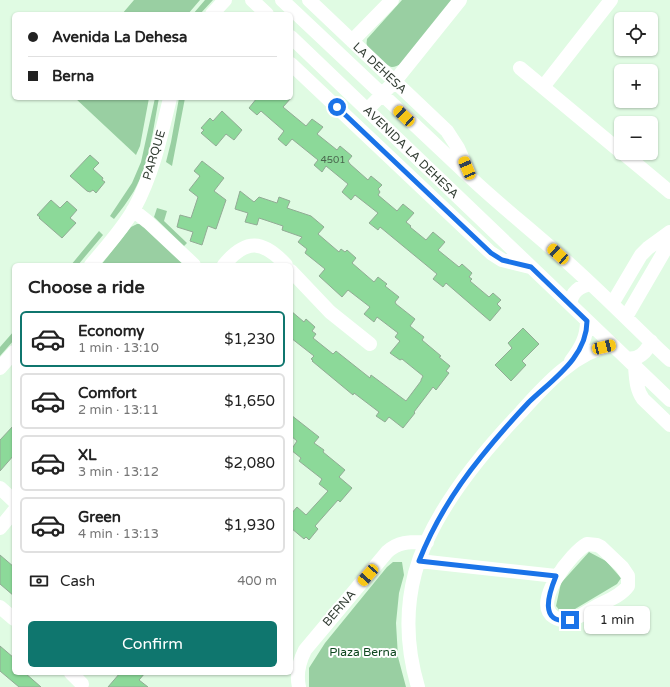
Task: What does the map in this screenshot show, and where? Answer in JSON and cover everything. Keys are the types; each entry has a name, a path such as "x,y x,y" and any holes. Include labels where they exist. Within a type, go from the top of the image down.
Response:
{"street":[{"path":"214,12 225,0"},
{"path":"252,0 265,12"},
{"name":"AVENIDA LA DEHESA","path":"282,0 494,200 549,245 670,360"},
{"name":"LA DEHESA","path":"309,0 395,81 450,136 458,148 472,179"},
{"path":"352,41 392,0"},
{"path":"367,110 395,81 460,0"},
{"path":"543,87 611,0"},
{"name":"AVENIDA LA DEHESA","path":"293,39 670,400"},
{"name":"AVENIDA LA DEHESA","path":"293,66 491,253 502,260 531,267"},
{"path":"520,68 614,145"},
{"name":"PARQUE","path":"92,263 123,226 142,193 154,163 170,100"},
{"path":"632,160 670,192"},
{"path":"133,210 192,263"},
{"path":"612,304 641,255 670,232"},
{"path":"626,317 665,250 670,237"},
{"path":"226,263 241,249 256,246 269,249 274,252 284,263"},
{"path":"293,272 330,312 370,344"},
{"path":"570,304 574,292 579,288 591,284"},
{"path":"568,366 584,341 587,321"},
{"path":"650,341 647,349 631,362 642,399 670,426"},
{"path":"418,687 411,656 408,620 411,589 419,561 427,542 451,498 480,457 529,403 568,366 595,350 612,345"},
{"path":"0,368 12,354"},
{"path":"0,488 12,499"},
{"path":"0,528 12,513"},
{"name":"BERNA","path":"299,687 297,675 298,665 305,650 387,552 392,547 403,542 427,542"},
{"path":"592,544 601,547 622,567 628,576 629,581 628,586 621,593 574,618 565,621 556,619 552,616 548,608 548,600 556,576 583,546 592,544"},
{"path":"419,561 556,576"},
{"path":"0,607 12,617"},
{"path":"73,675 82,684"}],"green space":[{"path":"134,0 200,0 190,12 124,12"},
{"path":"205,0 213,0 202,12 195,12"},
{"path":"402,0 452,0 401,64 392,67 370,51 367,44 367,39"},
{"path":"77,100 149,100 140,146 136,155"},
{"path":"155,100 159,100 144,169 134,191 114,219 110,216 132,183 141,162"},
{"path":"179,100 185,100 172,166 166,162"},
{"path":"157,208 167,211 164,221 187,243 184,246 154,217"},
{"path":"141,224 185,263 103,263 131,227"},
{"path":"99,231 103,235 80,263 73,263"},
{"path":"12,333 12,342 0,356 0,347"},
{"path":"589,552 606,561 621,578 617,584 570,612 560,611 556,606 561,583"},
{"name":"Plaza Berna","path":"393,562 402,562 404,575 399,593 396,623 398,657 406,687 309,687 309,668 325,643 387,567"}],"building":[{"path":"255,100 289,100 283,107 306,126 312,119 323,127 317,134 337,150 340,146 352,156 348,161 350,164 368,180 371,176 382,185 378,189 380,192 378,195 397,211 403,204 414,213 406,222 411,226 410,227 426,240 433,232 445,242 438,250 459,267 462,264 472,273 469,277 472,279 470,281 489,297 493,293 501,300 497,304 501,308 490,321 446,283 443,287 433,279 437,274 380,227 378,230 369,223 378,213 355,195 351,200 342,192 348,184 326,166 322,172 314,165 318,160 292,139 286,146 278,139 284,131 261,111 257,115 249,108"},
{"path":"222,111 242,130 234,140 226,134 216,146 201,133 204,130 201,128 210,118 213,121"},
{"path":"90,155 99,163 93,169 103,178 102,180 105,182 96,193 93,190 90,192 87,191 70,176"},
{"path":"202,161 224,178 214,191 226,200 216,229 208,226 202,245 190,241 193,232 177,227 180,215 191,218 198,197 189,190 200,176 194,171"},
{"path":"240,191 254,202 259,197 277,203 279,197 290,201 287,208 311,216 324,227 318,234 339,252 341,249 345,252 347,250 356,258 352,263 374,282 378,277 387,284 385,286 399,297 395,302 396,304 415,319 410,326 424,337 422,340 441,356 439,357 450,366 446,371 449,373 436,390 433,387 403,428 389,417 385,422 376,416 379,412 354,393 353,395 312,361 313,360 311,359 314,356 293,340 293,313 304,322 306,319 315,327 312,331 316,334 313,338 333,354 336,351 370,378 371,375 406,401 423,376 402,359 400,360 390,353 400,341 395,337 398,333 377,317 374,322 364,314 370,307 348,290 342,297 319,276 325,269 305,253 307,249 298,242 302,237 282,230 283,226 259,218 257,225 245,222 248,213 235,209"},
{"path":"51,200 60,208 67,201 77,210 70,218 76,223 62,238 37,215"},
{"path":"523,328 539,344 522,361 526,365 511,381 495,365 512,348 508,343"},
{"path":"293,417 319,437 314,443 324,450 323,452 345,470 339,477 352,488 340,502 338,500 315,526 318,529 309,540 306,537 304,539 293,530 293,512 297,507 306,515 328,491 319,484 322,479 299,461 301,458 293,452 293,447 297,441 293,438"},
{"path":"12,427 12,457 0,471 0,440"},
{"path":"0,555 12,565 12,594 0,584"},
{"path":"0,646 12,656 12,675 27,675 41,687 19,687 0,671"},
{"path":"118,675 143,675 139,680 148,687 108,687"}],"route":[{"path":"337,107 491,253 502,260 531,267 587,321 586,336 576,355 568,366 529,403 480,457 458,487 438,520 419,561 556,576 547,605 549,612 556,619 565,621 570,620"}]}
